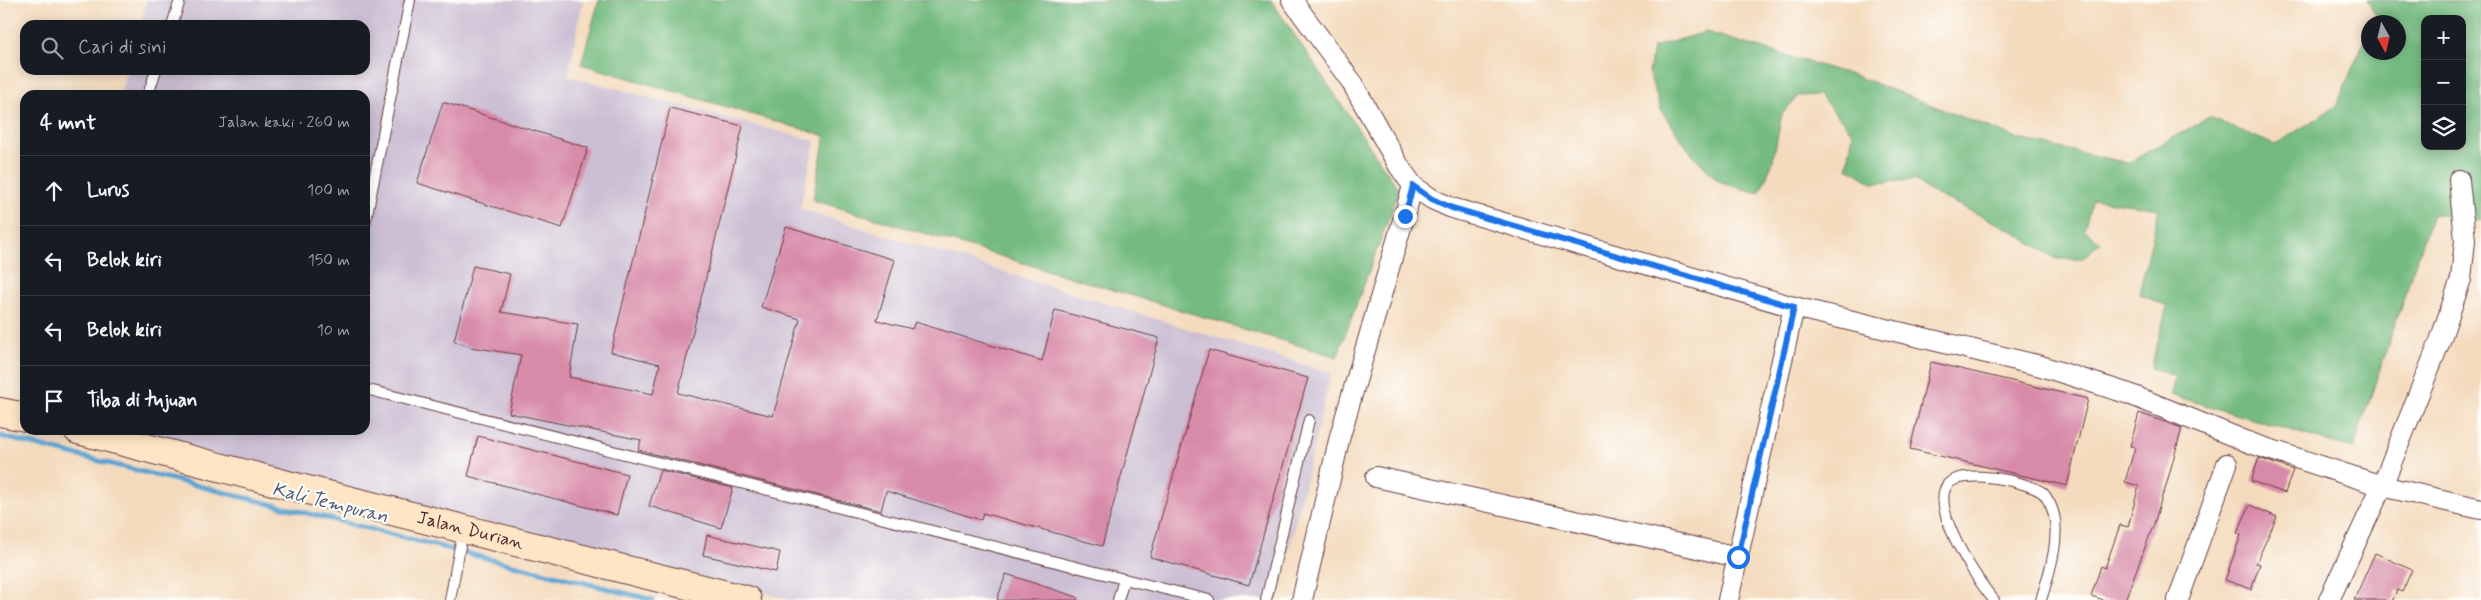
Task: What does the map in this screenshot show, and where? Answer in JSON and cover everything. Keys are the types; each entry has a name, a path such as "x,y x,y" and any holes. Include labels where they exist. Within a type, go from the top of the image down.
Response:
{"main road":[{"path":"0,412 20,417"},
{"name":"Jalan Durian","path":"96,435 462,538 683,588 747,600"}],"street":[{"path":"1292,0 1351,81 1399,166 1413,186 1432,199 1461,211 1794,307 2041,366 2129,394 2253,444 2382,486 2481,508"},
{"path":"2330,600 2382,486 2440,340 2461,279 2465,240 2459,180"},
{"path":"1302,600 1340,436 1413,186"},
{"path":"1728,600 1794,307"},
{"path":"2178,600 2227,464"},
{"path":"1376,477 1738,557"}],"lane":[{"path":"174,20 180,0"},
{"path":"370,199 410,0"},
{"path":"150,90 154,75"},
{"path":"370,390 1209,600"},
{"path":"1266,600 1309,420"},
{"path":"1994,600 1965,562 1953,536 1946,510 1944,493 1949,484 1963,477 1993,477 2026,484 2044,494 2052,508 2054,556 2041,600"},
{"path":"450,600 458,568 462,538"},
{"path":"1118,600 1124,579"}],"shaded area":[{"path":"147,0 583,0 568,76 815,141 800,209 1331,373 1277,600 792,600 139,435 370,435 370,90 121,90 126,75 370,75 370,20 141,20"}],"green space":[{"path":"599,0 1271,0 1399,190 1337,357 813,200 825,136 581,64"},
{"path":"2367,0 2481,1 2481,220 2432,214 2353,449 2171,395 2175,376 2151,368 2167,306 2139,294 2159,209 2093,199 2084,229 2100,242 2082,259 2056,259 2009,229 1929,191 1914,180 1872,183 1847,167 1853,133 1819,95 1798,96 1782,114 1772,165 1759,193 1720,183 1691,153 1662,112 1649,74 1653,47 1706,32 1859,77 2019,139 2128,163 2209,117 2275,145 2336,106 2361,48 2361,60 2406,60 2406,15 2376,15"}],"building":[{"path":"443,102 588,148 562,228 417,183"},
{"path":"670,108 743,126 678,393 773,416 800,319 761,307 786,227 895,260 877,320 912,329 915,322 1042,361 1055,310 1159,338 1102,546 983,513 981,520 886,491 881,511 638,450 641,440 509,413 521,355 471,347 454,341 473,266 510,274 501,312 578,324 569,377 653,394 660,364 611,352"},
{"path":"1209,350 1308,378 1249,585 1150,557"},
{"path":"1931,362 2088,399 2067,486 1910,449"},
{"path":"2139,413 2182,428 2154,524 2125,600 2104,600 2091,596 2101,566 2105,568 2120,525 2128,527 2139,486 2125,482 2135,447 2130,446"},
{"path":"478,436 627,474 617,515 468,476"},
{"path":"2259,458 2293,470 2285,493 2251,481"},
{"path":"660,470 733,488 721,528 649,506"},
{"path":"2250,505 2277,517 2256,563 2260,564 2251,589 2225,580 2241,535 2237,533"},
{"path":"707,535 780,552 776,572 703,555"},
{"path":"2375,553 2412,570 2402,592 2397,590 2393,600 2354,600"},
{"path":"1006,574 1077,597 1077,600 997,600"}],"waterway":[{"name":"Kali Tempuran","path":"0,436 653,600"}],"route":[{"path":"1405,216 1413,186 1432,199 1452,208 1794,307 1738,557"}]}
